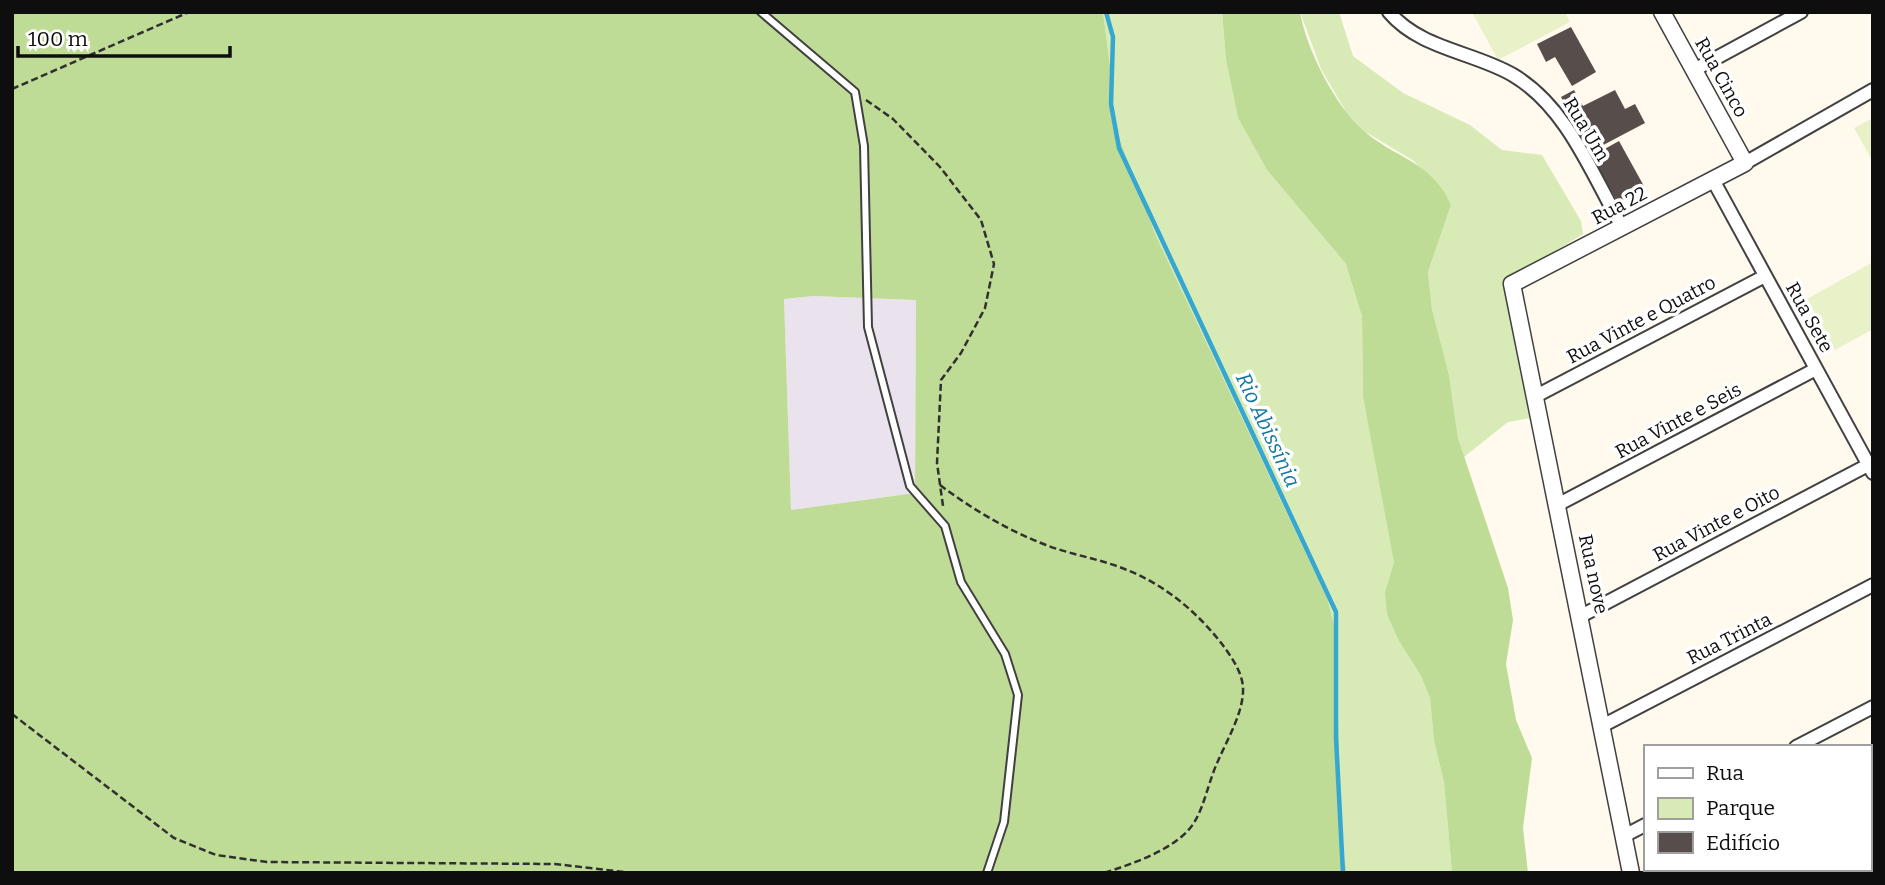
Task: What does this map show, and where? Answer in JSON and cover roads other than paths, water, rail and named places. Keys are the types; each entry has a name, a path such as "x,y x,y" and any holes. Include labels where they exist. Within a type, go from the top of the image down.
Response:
{"street":[{"name":"Rua Um","path":"1389,12 1415,34 1512,74 1545,97 1566,127 1622,227"},
{"name":"Rua Cinco","path":"1662,12 1745,163"},
{"path":"1694,70 1801,12"},
{"path":"1745,163 1873,90"},
{"name":"Rua 22","path":"1512,284 1745,163"},
{"name":"Rua Sete","path":"1713,180 1870,469"},
{"name":"Rua Vinte e Quatro","path":"1535,396 1765,276"},
{"name":"Rua nove","path":"1512,284 1631,873"},
{"name":"Rua Vinte e Seis","path":"1557,505 1816,369"},
{"name":"Rua Vinte e Oito","path":"1581,616 1870,469"},
{"name":"Rua Trinta","path":"1602,726 1873,585"},
{"path":"1800,745 1873,707"},
{"path":"1624,836 1644,826"}],"lane":[{"path":"761,12 855,92 864,146 868,327 910,486 945,526 961,582 1005,654 1018,695 1004,822 987,873"}],"waterway":[{"name":"Rio Abissínia","path":"1106,12 1113,37 1111,104 1119,148 1336,612 1336,738 1343,873"}]}
